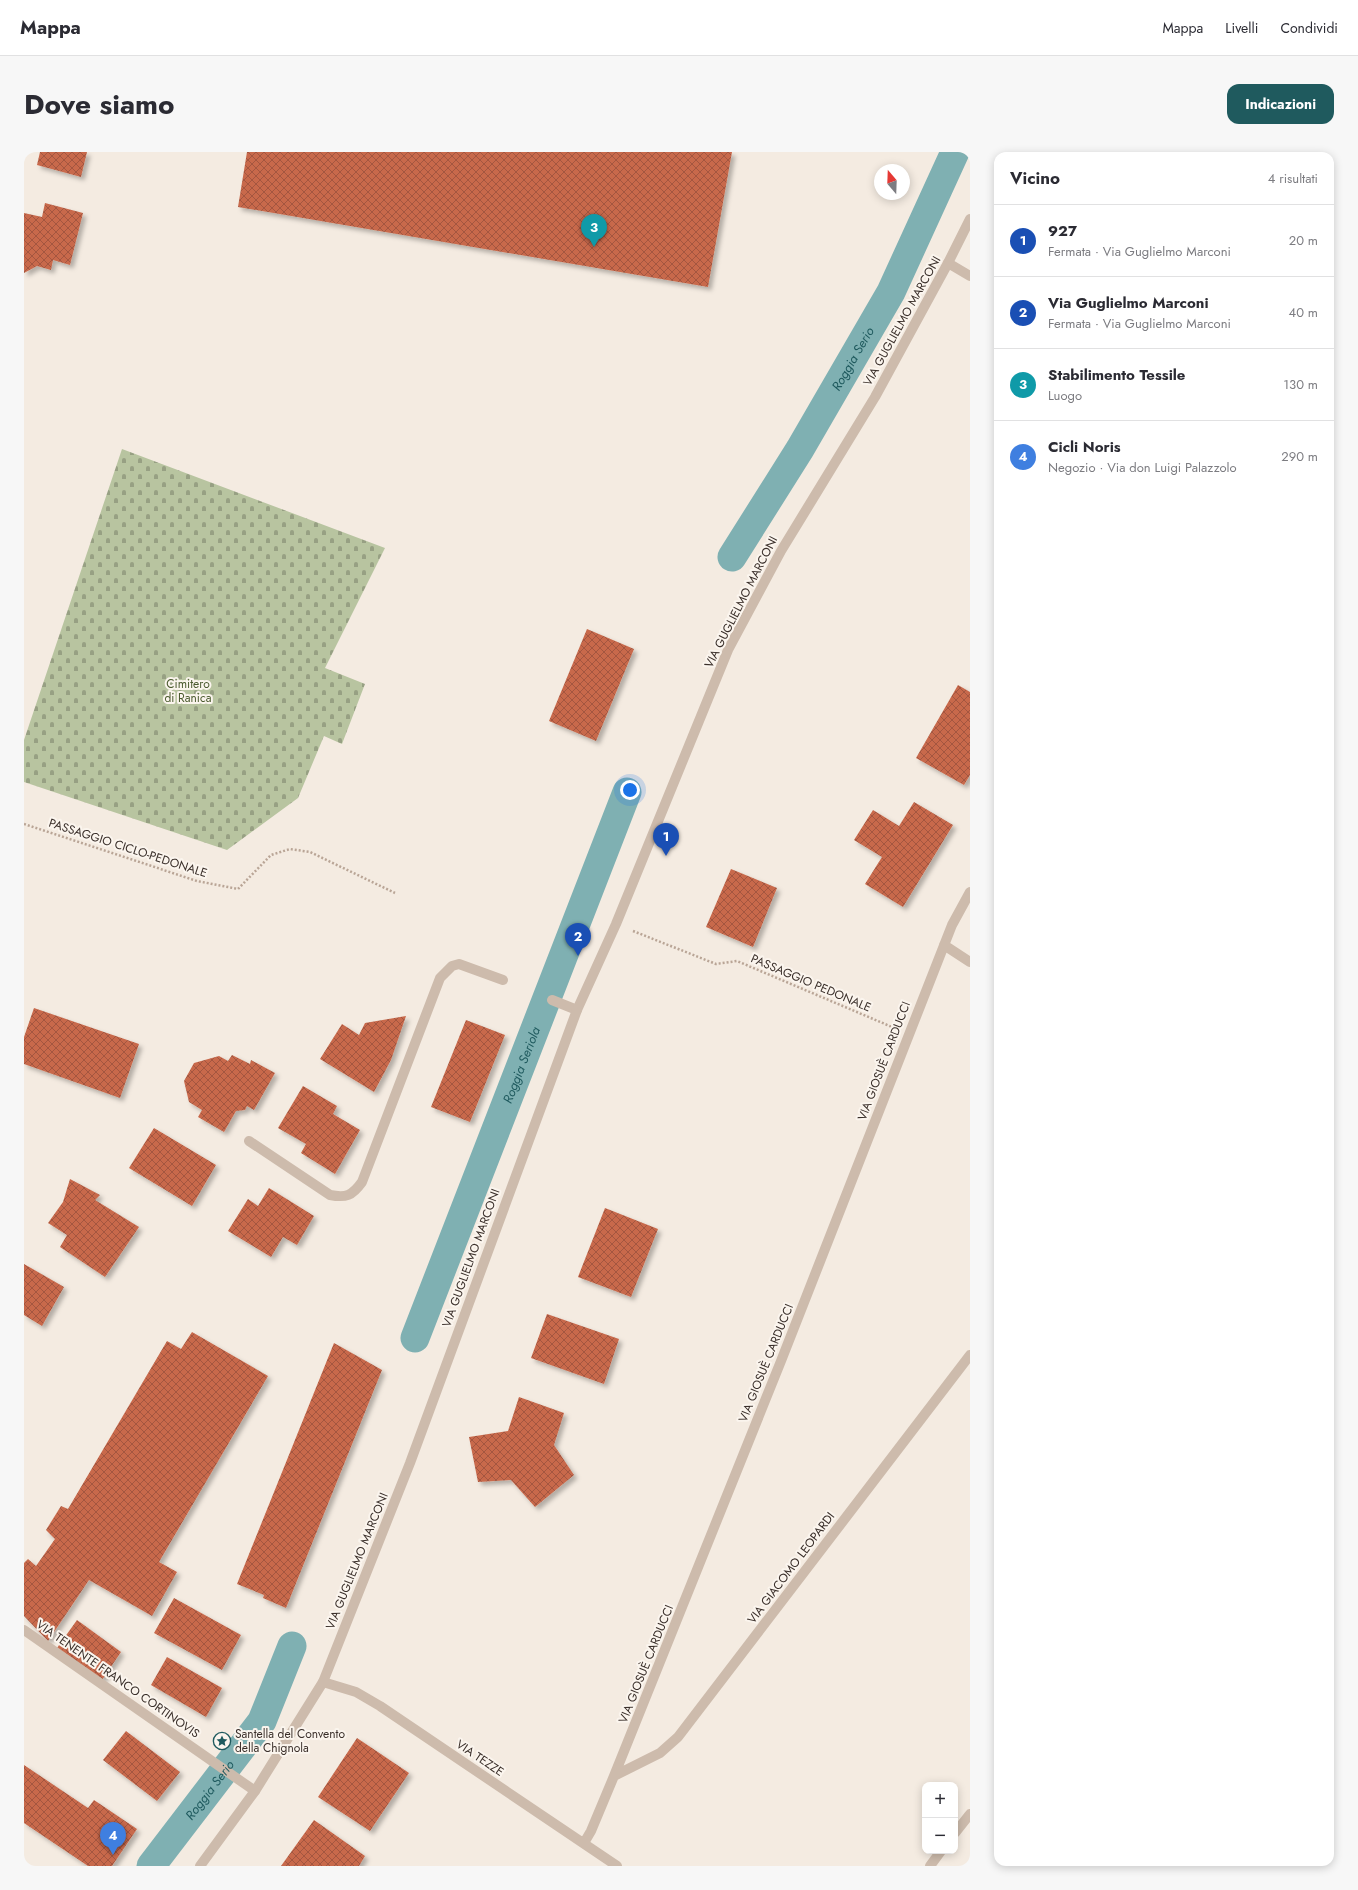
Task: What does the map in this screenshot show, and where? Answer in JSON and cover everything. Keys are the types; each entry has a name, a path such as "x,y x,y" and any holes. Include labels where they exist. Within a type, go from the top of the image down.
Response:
{"street":[{"name":"VIA GUGLIELMO MARCONI","path":"200,1866 255,1791 323,1682 412,1456 576,1010 616,924 728,650 781,550 875,396 948,263 970,219"},
{"path":"948,263 970,276"},
{"name":"VIA GIOSUÈ CARDUCCI","path":"584,1843 591,1831 614,1776 781,1361 944,944 952,925 970,892"},
{"path":"944,944 970,962"},
{"path":"249,1141 330,1195 342,1198 355,1192 362,1182 440,978 452,966 459,964 503,980"},
{"path":"552,1000 576,1010"},
{"name":"VIA GIACOMO LEOPARDI","path":"614,1776 660,1754 678,1737 970,1355"},
{"name":"VIA TENENTE FRANCO CORTINOVIS","path":"24,1630 255,1791"},
{"name":"VIA TEZZE","path":"323,1682 356,1692 374,1703 617,1866"},
{"path":"958,1829 970,1814"},
{"path":"930,1866 940,1854"}],"path":[{"name":"PASSAGGIO CICLO-PEDONALE","path":"24,824 197,881 238,889 271,855 290,849 310,852 394,893"},
{"name":"PASSAGGIO PEDONALE","path":"616,924 716,964 737,961 909,1035"}],"green space":[{"name":"Cimitero di Ranica","path":"122,449 385,548 325,668 365,684 342,744 324,736 298,798 227,850 24,782 24,740"}],"building":[{"path":"40,152 87,152 81,177 37,165"},
{"path":"247,152 732,152 708,287 238,207"},
{"path":"45,203 83,213 70,265 53,260 51,270 37,266 24,273 24,213 42,217"},
{"path":"587,629 634,649 596,741 549,721"},
{"path":"958,685 970,692 970,775 964,785 916,758"},
{"path":"914,802 953,825 903,907 865,884 882,857 854,840 873,810 899,826"},
{"path":"731,869 777,888 753,947 706,927"},
{"path":"34,1008 139,1044 120,1098 24,1064 24,1037"},
{"path":"406,1016 391,1060 374,1092 320,1059 342,1024 359,1035 365,1023"},
{"path":"466,1020 505,1035 470,1122 431,1107"},
{"path":"232,1055 250,1064 251,1060 275,1073 254,1110 247,1106 245,1110 236,1111 224,1132 198,1117 202,1110 189,1102 184,1081 194,1063 219,1056 228,1061"},
{"path":"303,1086 337,1106 333,1114 360,1130 335,1174 301,1153 306,1144 278,1128"},
{"path":"154,1128 216,1165 192,1206 129,1168"},
{"path":"70,1179 100,1195 95,1200 139,1227 105,1277 60,1247 67,1235 48,1223 63,1202"},
{"path":"269,1188 314,1216 297,1245 283,1237 271,1257 228,1231 248,1199 258,1206"},
{"path":"605,1208 658,1229 631,1297 578,1277"},
{"path":"24,1264 64,1287 42,1326 24,1315"},
{"path":"547,1314 619,1339 604,1384 531,1358"},
{"path":"192,1332 268,1376 159,1562 177,1572 152,1616 89,1580 48,1641 24,1616 24,1563 28,1559 36,1566 55,1539 46,1530 61,1506 68,1509 167,1341 181,1349"},
{"path":"334,1343 382,1370 286,1608 263,1598 264,1595 237,1584"},
{"path":"519,1397 564,1413 554,1445 574,1475 535,1507 511,1480 478,1482 469,1437 508,1431"},
{"path":"174,1598 241,1635 222,1670 154,1633"},
{"path":"77,1620 121,1652 102,1680 57,1648"},
{"path":"167,1657 222,1688 206,1717 151,1685"},
{"path":"126,1731 180,1772 157,1801 103,1760"},
{"path":"357,1738 409,1773 370,1831 318,1797"},
{"path":"24,1765 88,1808 94,1800 137,1829 112,1866 88,1866 24,1823"},
{"path":"314,1820 365,1856 359,1866 281,1866"}],"waterway":[{"name":"Roggia Serio","path":"732,557 800,449 891,292 955,152"},
{"name":"Roggia Seriola","path":"415,1338 627,792"},
{"name":"Roggia Serio","path":"151,1866 262,1721 292,1646"}],"place":[{"name":"Stabilimento Tessile","path":"594,247"},
{"name":"927","path":"666,856"},
{"name":"Via Guglielmo Marconi","path":"578,956"},
{"name":"Santella del Convento della Chignola","path":"222,1741"},
{"name":"Cicli Noris","path":"113,1855"}]}
